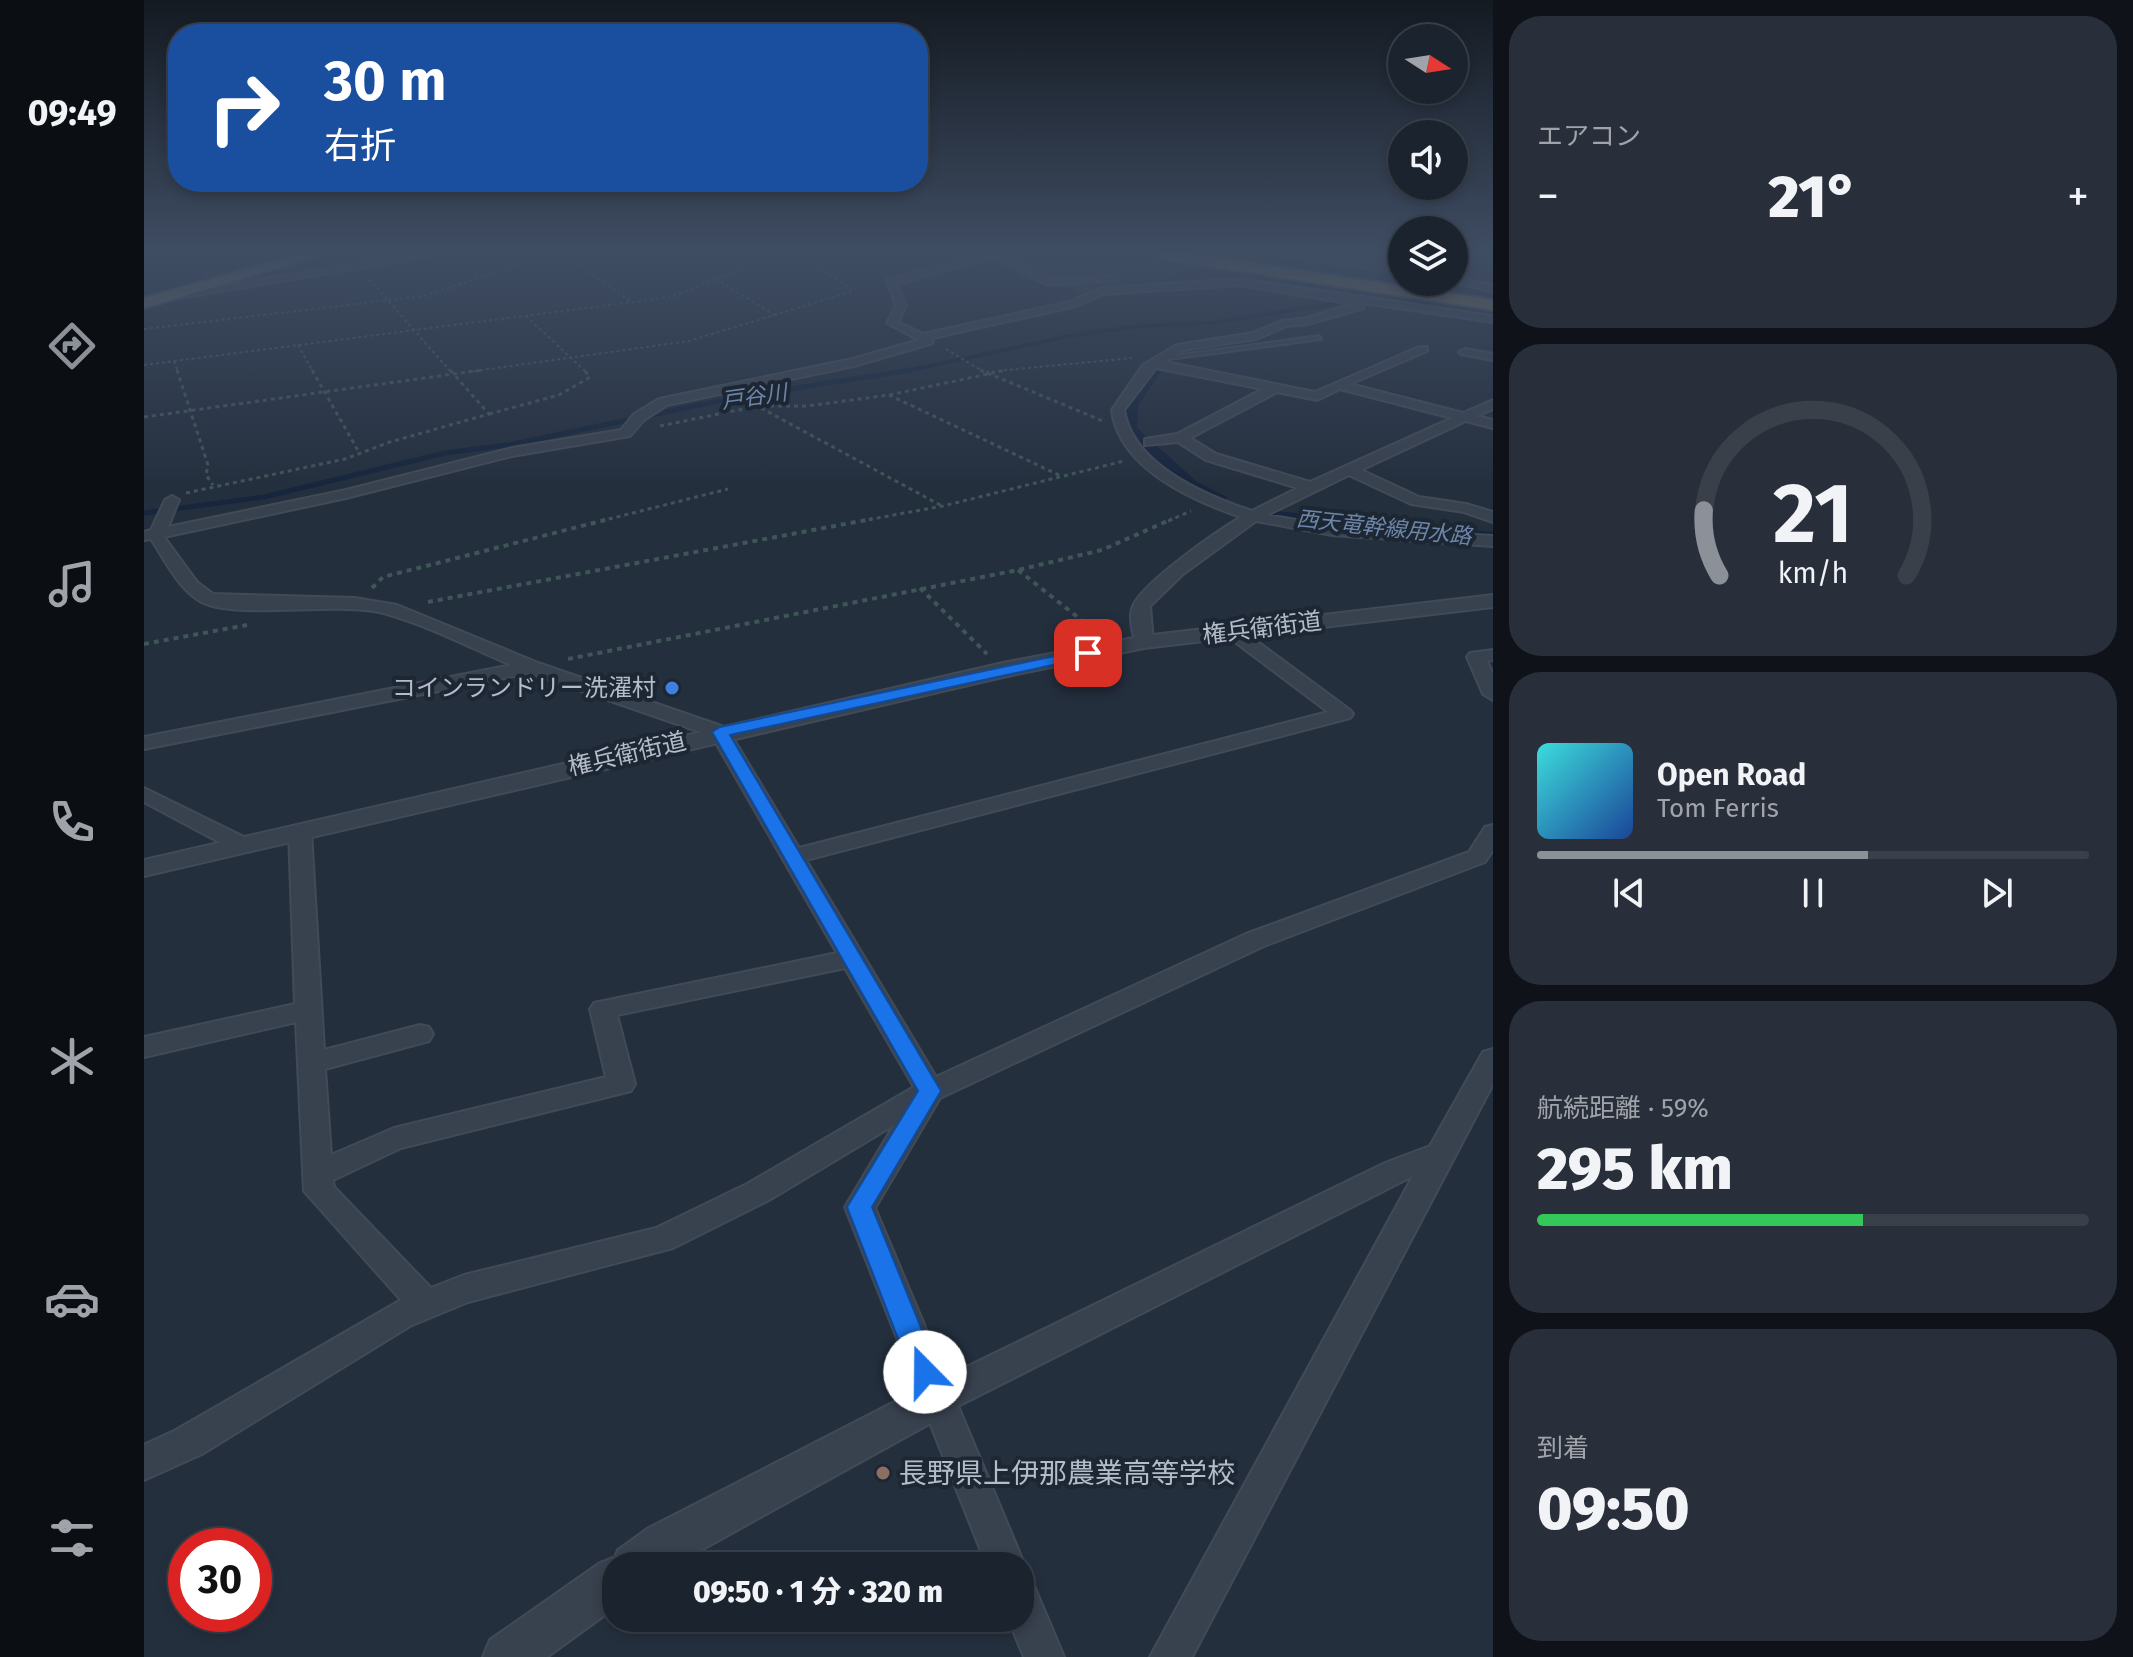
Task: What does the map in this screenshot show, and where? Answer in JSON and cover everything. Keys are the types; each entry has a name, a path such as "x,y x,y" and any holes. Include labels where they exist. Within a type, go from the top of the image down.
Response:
{"street":[{"path":"150,536 392,484 633,424 663,402 854,362 929,341 910,331"},
{"path":"923,337 949,331"},
{"path":"1266,331 1256,336 1192,342 1147,368 1118,410 1121,432 1177,484 1210,502 1254,516 1297,525 1493,541"},
{"path":"1156,364 1317,396 1423,349"},
{"path":"1465,352 1493,357"},
{"path":"1338,385 1493,424"},
{"path":"1150,442 1180,438 1276,387"},
{"path":"1144,642 1140,619 1142,605 1176,572 1254,516 1493,404"},
{"path":"1180,438 1211,457 1311,487"},
{"path":"1350,470 1416,501 1466,508 1493,517"},
{"path":"150,536 167,508"},
{"path":"150,536 191,586 208,599 243,603 355,603 391,609 531,667 720,732 930,1091"},
{"name":"権兵衛街道","path":"144,868 720,732 1144,642 1493,601"},
{"path":"795,856 1343,714 1233,632"},
{"path":"1493,655 1476,657 1493,694"},
{"path":"144,743 531,667"},
{"path":"144,794 242,845"},
{"path":"300,831 319,1191 426,1305"},
{"path":"144,1463 189,1442 398,1316 464,1289 662,1239 758,1192 930,1091 1255,940 1477,857 1493,832"},
{"path":"317,1174 394,1139 621,1084 603,1009 853,958"},
{"path":"144,1047 308,1010"},
{"path":"311,1063 420,1034"},
{"path":"1170,1657 1493,1059"},
{"path":"930,1091 860,1207 935,1400 1000,1552"},
{"path":"653,1552 935,1400 1395,1171 1440,1154"},
{"path":"507,1657 602,1589"},
{"path":"1033,1632 1044,1657"}],"lane":[{"path":"1169,357 1319,338"}],"path":[{"path":"144,365 407,331"},
{"path":"419,331 489,414"},
{"path":"167,508 213,485 360,454 559,395 590,377 544,331"},
{"path":"144,417 689,341 724,331"},
{"path":"298,345 360,454"},
{"path":"963,357 984,372 1099,419 1121,432"},
{"path":"633,424 758,406 807,406 889,395 984,372 1169,357"},
{"path":"174,361 208,465 206,475 213,485"},
{"path":"889,395 1062,476"},
{"path":"758,406 943,506"},
{"path":"391,609 943,506 1062,476 1148,459"},
{"path":"355,603 383,577 728,489"},
{"path":"531,667 920,587 1018,570 1102,550 1210,502"},
{"path":"1018,570 1117,648"},
{"path":"920,587 1003,670"}],"waterway":[{"name":"戸谷川","path":"901,372 1102,331"},
{"name":"戸谷川","path":"144,513 264,497 445,453 508,445 733,398 910,370"},
{"name":"西天竜幹線用水路","path":"1154,370 1130,406 1129,430 1190,486 1220,501"},
{"name":"西天竜幹線用水路","path":"1275,517 1493,538"}],"place":[{"name":"コインランドリー洗濯村","path":"672,688"},
{"name":"長野県上伊那農業高等学校","path":"883,1473"}],"route":[{"path":"925,1372 860,1207 930,1091 720,732 1088,653"}]}
